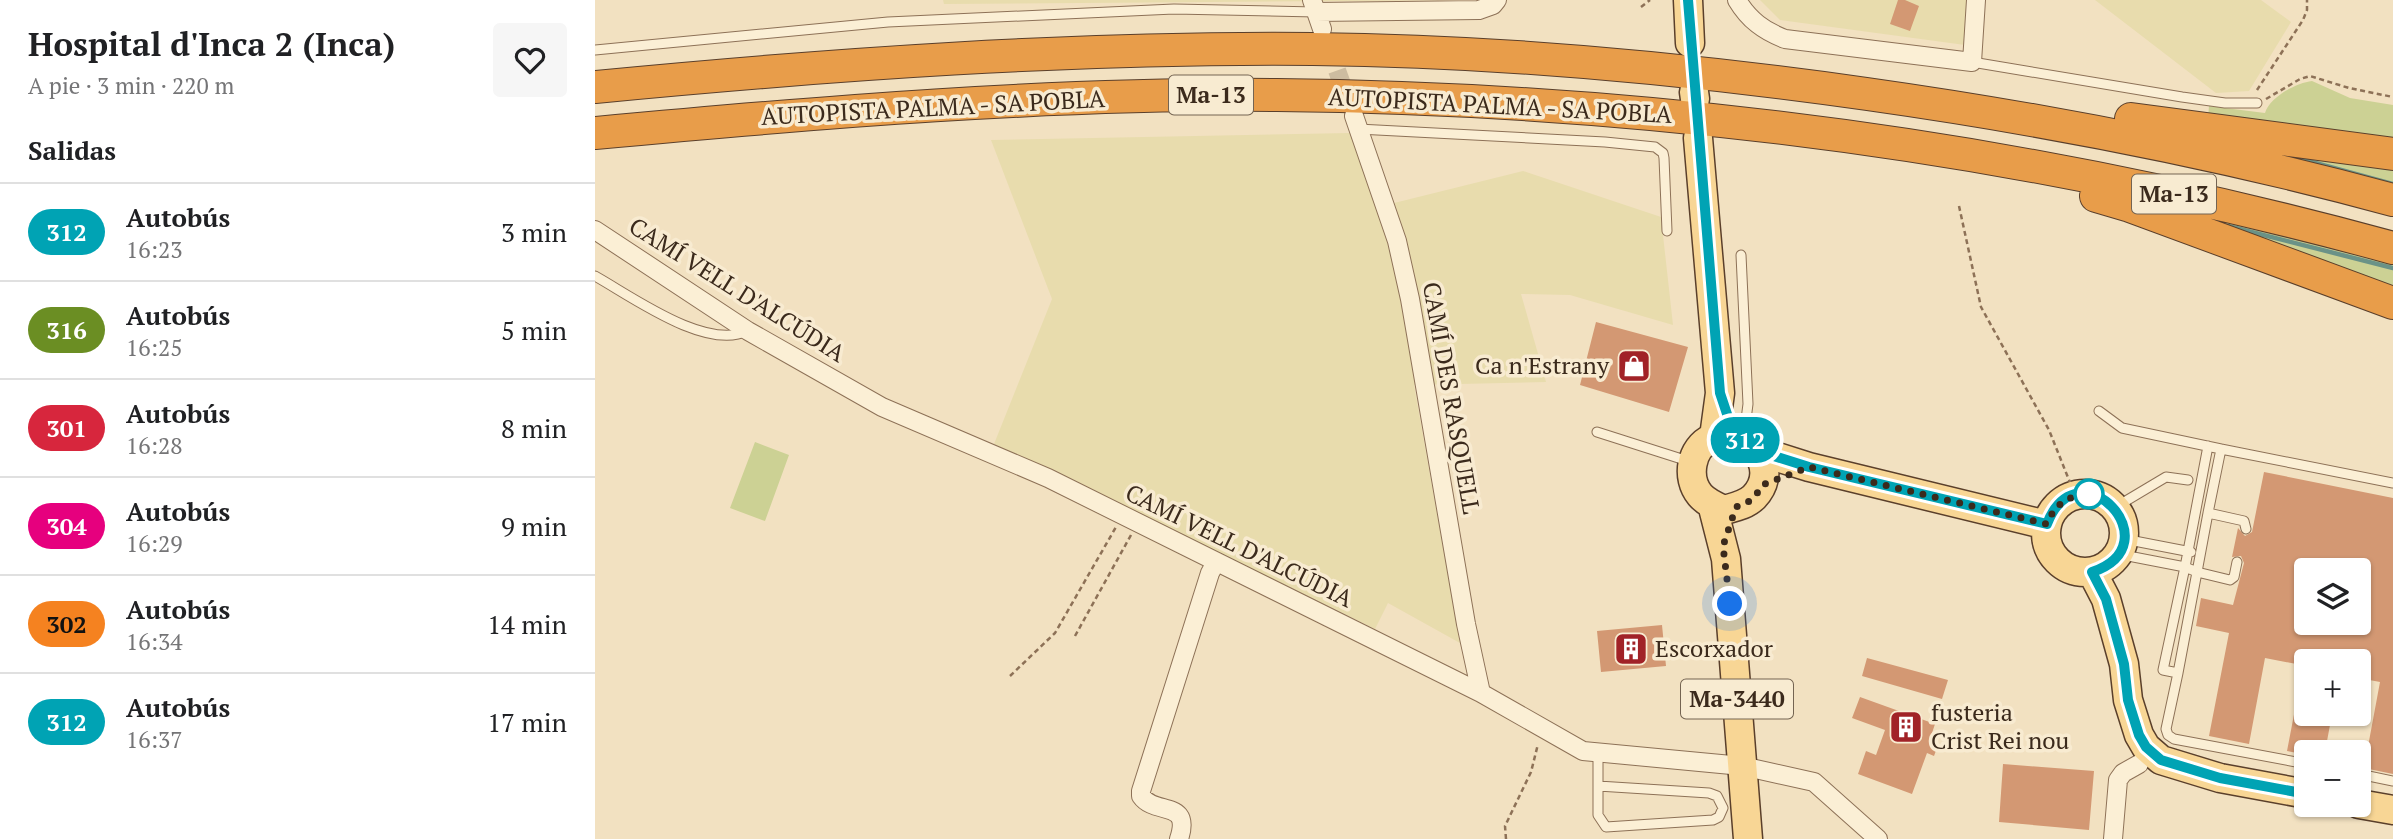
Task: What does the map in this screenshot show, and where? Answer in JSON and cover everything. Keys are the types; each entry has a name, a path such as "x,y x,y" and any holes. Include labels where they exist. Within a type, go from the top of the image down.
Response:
{"highway":[{"name":"AUTOPISTA PALMA - SA POBLA","path":"595,87 999,55 1318,49 1465,54 1664,68 1757,78 1999,113 2261,166 2393,200"},
{"name":"AUTOPISTA PALMA - SA POBLA","path":"595,133 819,113 1016,101 1175,96 1311,96 1495,101 1790,128 1952,152 2154,189 2297,222 2393,248"},
{"path":"1999,113 2032,106 2393,154"},
{"path":"1952,152 1987,170 2056,184 2130,206 2393,303"}],"main road":[{"path":"1688,0 1690,43"},
{"path":"1698,138 1720,393 1737,441 1763,461 1764,473 1762,485 1747,503 1724,506 1702,497 1691,475 1692,462 1697,452 1737,441 1809,467 2047,524"},
{"path":"1762,485 1809,467"},
{"path":"2088,494 2100,497 2114,508 2124,526 2121,547 2112,562 2092,572 2079,572 2067,568 2057,560 2046,537 2047,524 2057,506 2075,495 2088,494"},
{"name":"Ma-3440","path":"1724,506 1724,553 1748,839"},
{"path":"2092,572 2106,599 2124,664 2128,700 2139,735 2154,754 2174,764 2220,778 2294,792"},
{"path":"2128,700 2125,733 2128,745 2139,764 2158,774 2220,778"},
{"path":"2371,806 2393,810"}],"street":[{"path":"1317,13 1479,9 1493,5 1497,0"},
{"path":"1737,0 1751,20 1785,39 1972,62 1976,0"},
{"name":"CAMÍ DES RASQUELL","path":"1356,123 1397,241 1411,299 1464,611 1482,693"},
{"name":"CAMÍ VELL D'ALCÚDIA","path":"595,230 748,331 882,407 1048,478 1482,693 1583,751 1742,766 1814,782 1878,839"},
{"path":"1179,839 1182,823 1179,816 1175,811 1143,800 1141,791 1216,562"},
{"path":"2113,839 2118,780 2123,773 2139,764"}],"lane":[{"path":"595,50 888,22 1174,9 1317,13"},
{"path":"1972,62 2182,97 2257,103"},
{"path":"1356,123 1655,148 1663,153 1664,158 1667,231"},
{"path":"1737,441 1748,404 1741,255"},
{"path":"595,276 674,321 694,329 731,336 748,331"},
{"path":"2099,411 2122,428 2393,483"},
{"path":"1597,432 1692,462"},
{"path":"2178,673 2163,670 2208,446"},
{"path":"2221,449 2168,735 2174,739 2294,762"},
{"path":"2114,508 2166,477 2188,480"},
{"path":"2208,513 2244,521 2246,529"},
{"path":"2121,547 2200,554"},
{"path":"2121,547 2197,572 2231,580 2237,562"},
{"path":"1598,753 1598,786 1598,815 1606,827 1713,820 1719,817 1723,808 1717,796 1709,793 1598,786"},
{"path":"2371,776 2393,781"}],"path":[{"path":"1641,7 1650,0"},
{"path":"2246,104 2303,20 2307,0"},
{"path":"2257,103 2310,76 2393,97"},
{"path":"1959,206 1981,307 2049,430 2075,495"},
{"path":"1075,636 1130,519"},
{"path":"1010,676 1055,634 1130,519"},
{"path":"1506,839 1504,826 1531,772 1542,727"}],"shaded area":[{"path":"943,0 1467,0 944,4"},
{"path":"1760,0 1968,0 1965,45 1780,20"},
{"path":"2095,0 2261,0 2291,22 2249,91 2216,93"},
{"path":"1350,133 1378,207 1523,171 1661,217 1673,325 1570,295 1521,294 1546,382 1414,385 1460,643 1388,603 1375,629 994,444 1052,299 991,140"}],"green space":[{"path":"2312,81 2350,98 2393,105 2393,142 2208,119 2209,106 2265,113 2272,102 2284,92"},
{"path":"2208,136 2393,161 2393,186"},
{"path":"2214,217 2393,262 2393,293 2212,227"},
{"path":"755,442 789,455 765,521 730,508"}],"building":[{"path":"1898,0 1919,6 1910,31 1890,24"},
{"name":"Ca n'Estrany","path":"1596,322 1688,347 1669,412 1580,385"},
{"path":"2264,472 2393,498 2393,774 2371,769 2369,740 2380,682 2371,680 2371,649 2294,649 2294,664 2265,658 2249,744 2209,736 2229,633 2196,626 2201,598 2233,605 2244,563 2241,556 2232,557 2238,528 2245,536 2252,532"},
{"name":"Escorxador","path":"1662,625 1666,666 1601,672 1597,631"},
{"path":"1867,658 1948,680 1942,699 1862,676"},
{"path":"1860,697 1935,724 1929,742 1938,745 1934,756 1927,753 1912,794 1858,774 1866,751 1876,755 1885,730 1852,718"},
{"path":"2294,714 2294,726 2330,726 2327,740 2294,740 2294,752 2287,751"},
{"path":"2003,764 2094,771 2089,830 1999,822"}],"waterway":[{"path":"2286,155 2393,184"},
{"path":"2228,226 2393,268"}],"tunnel":[{"path":"1328,45 1348,101"}],"bus line":[{"name":"312","path":"1688,0 1720,393 1734,435 1751,443 1758,451 1809,467 2047,524 2057,506 2075,495 2088,494 2111,504 2124,526 2122,547 2112,562 2092,572 2106,599 2124,664 2128,700 2139,735 2146,747 2161,760 2220,778 2294,792"}],"place":[{"name":"Ca n'Estrany","path":"1634,366"},
{"name":"Escorxador","path":"1631,649"},
{"name":"fusteria Crist Rei nou","path":"1906,727"}],"route":[{"path":"1730,604 1723,546 1736,507 1747,503 1762,485 1809,467 2047,524 2051,514 2065,499 2089,494"}]}
